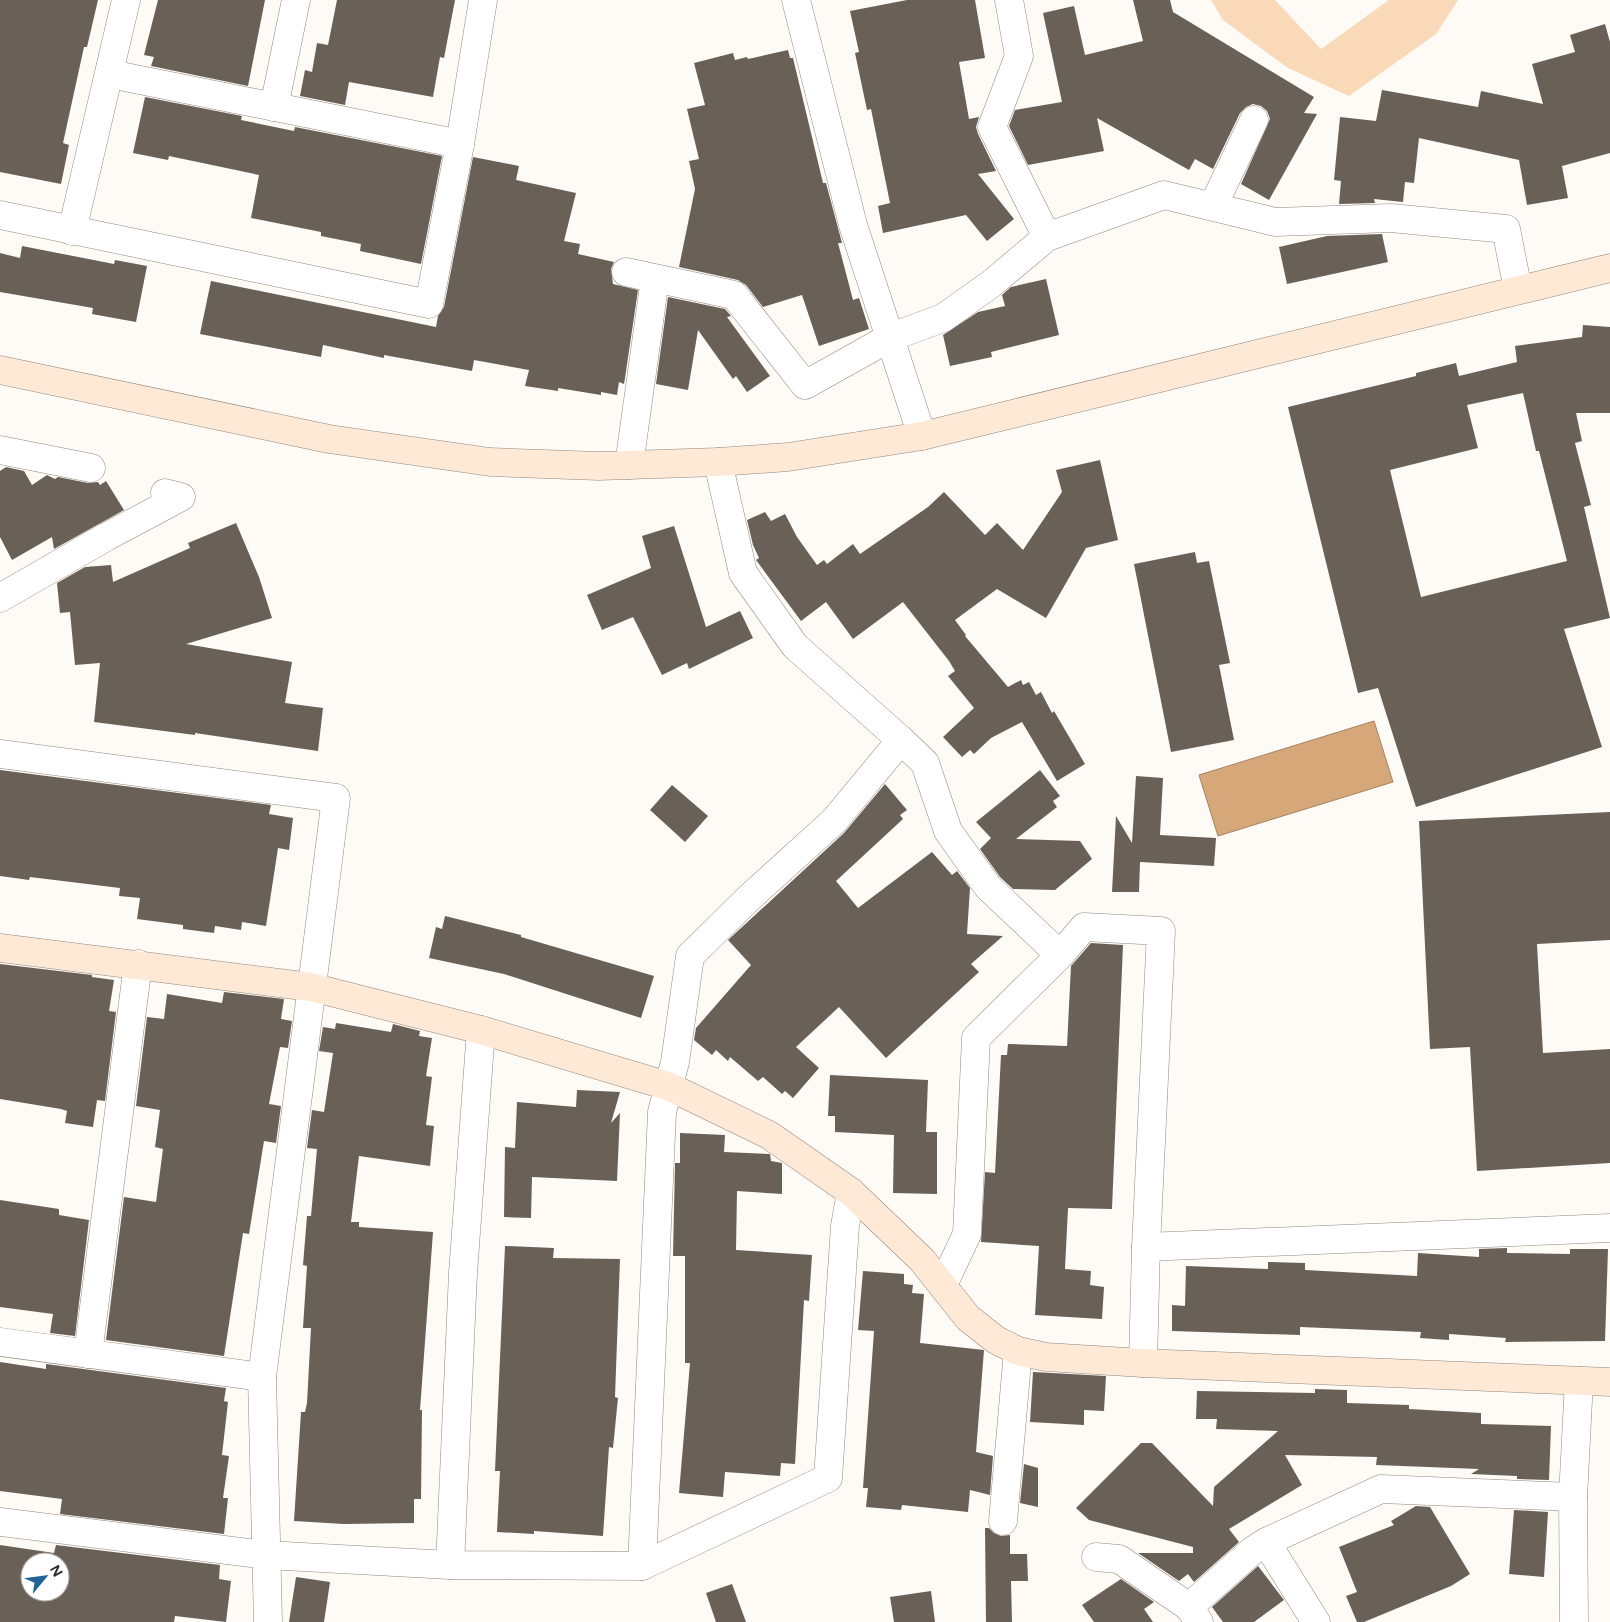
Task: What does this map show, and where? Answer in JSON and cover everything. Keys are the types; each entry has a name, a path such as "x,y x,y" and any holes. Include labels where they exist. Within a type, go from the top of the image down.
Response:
{"street":[{"path":"72,231 126,0"},
{"path":"274,107 296,0"},
{"path":"0,215 429,304 460,144 483,0"},
{"path":"796,0 853,225 922,436"},
{"path":"1009,0 1019,56 992,127 1047,237"},
{"path":"110,74 460,144"},
{"path":"1213,206 1254,120"},
{"path":"626,272 734,295 804,385 891,337 943,318 991,284 1047,237 1164,195 1275,222 1390,218 1506,229 1518,290"},
{"path":"0,370 329,439 490,462 629,465 718,462 788,457 922,436 1610,268"},
{"path":"629,465 655,279"},
{"path":"0,450 90,468"},
{"path":"718,462 743,573 795,646 925,763 948,831 988,887 1060,955"},
{"path":"0,598 106,537 181,497 165,493"},
{"path":"642,1566 662,1112 675,1062 690,956 750,897 834,821 901,740"},
{"path":"0,754 336,798 262,1377 268,1622"},
{"path":"943,1285 967,1234 976,1038 1060,955 1084,927 1161,931 1146,1247 1144,1363"},
{"path":"0,948 311,987 482,1030 668,1086 769,1135 851,1192 922,1260 968,1318 996,1340 1018,1351 1046,1357 1144,1363 1610,1382"},
{"path":"88,1354 138,964"},
{"path":"450,1565 463,1273 482,1030"},
{"path":"0,1522 266,1555 450,1565 642,1566 828,1478 845,1226 851,1192"},
{"path":"1146,1247 1610,1228"},
{"path":"0,1342 262,1377"},
{"path":"1003,1521 1018,1351"},
{"path":"1574,1622 1573,1497 1579,1381"},
{"path":"1096,1557 1119,1559 1194,1614 1252,1551 1266,1542 1381,1489 1573,1497"},
{"path":"1266,1542 1316,1622"}],"shaded area":[{"path":"1211,0 1275,0 1321,49 1389,0 1458,0 1436,34 1349,96 1288,68 1223,20"},
{"path":"1374,721 1393,782 1218,836 1199,775"}],"building":[{"path":"0,0 98,0 87,47 84,47 63,143 69,145 61,184 0,172"},
{"path":"158,0 265,0 248,86 151,66 154,57 144,55"},
{"path":"337,0 455,0 444,58 440,57 433,97 349,82 345,105 300,96 305,70 312,72 317,43 328,45"},
{"path":"907,0 975,0 985,58 959,62 969,119 979,117 976,127 978,134 996,171 978,174 1014,219 987,241 966,215 883,233 878,206 890,203 871,109 867,110 855,53 859,52 850,11"},
{"path":"1133,0 1170,0 1173,12 1314,97 1304,113 1317,114 1269,200 1241,184 1270,119 1267,111 1261,106 1253,104 1246,107 1240,113 1213,169 1195,159 1189,170 1097,118 1104,151 1028,165 1009,126 1015,110 1062,102 1043,13 1074,6 1085,55 1143,41"},
{"path":"1605,24 1610,42 1610,153 1562,166 1568,198 1527,205 1519,160 1419,138 1414,183 1405,182 1403,202 1374,199 1375,203 1339,204 1341,181 1334,180 1340,117 1376,121 1382,90 1478,107 1481,91 1543,104 1532,64 1575,52 1570,35"},
{"path":"788,50 790,58 793,58 823,183 826,183 842,243 838,243 853,300 859,298 869,329 819,346 802,295 763,307 746,285 738,280 679,267 695,189 689,161 699,159 687,109 705,105 694,63 733,53 735,60"},
{"path":"145,97 242,116 241,120 294,131 295,127 442,156 421,264 360,251 361,244 321,236 321,232 251,218 259,175 169,156 168,160 133,153"},
{"path":"473,157 519,166 516,180 576,193 564,241 580,244 578,254 614,262 611,269 613,284 638,290 624,384 619,382 617,395 601,392 601,395 558,388 558,391 525,386 529,370 474,360 472,371 384,355 384,358 323,345 321,357 200,334 211,281 436,327 438,316 444,307"},
{"path":"1382,234 1388,262 1287,284 1279,247 1327,236"},
{"path":"22,246 114,264 115,260 147,266 136,322 92,314 93,308 0,292 0,253 20,258"},
{"path":"1046,279 1059,335 991,352 992,357 950,366 943,335 978,312 1005,306 1002,295 1011,287"},
{"path":"668,297 725,309 731,316 727,317 770,376 747,392 736,376 733,379 698,330 688,390 656,384"},
{"path":"1583,325 1610,327 1610,413 1576,413 1582,441 1575,443 1591,505 1584,507 1610,618 1564,629 1602,747 1416,807 1378,688 1358,693 1288,407 1416,376 1416,373 1456,363 1459,376 1517,362 1515,346 1582,337","holes":["1523,393 1536,451 1539,451 1567,561 1421,597 1390,470 1478,448 1467,405"]},
{"path":"1100,460 1118,540 1086,548 1046,618 997,589 955,620 965,636 1008,687 1021,680 1023,685 1029,682 1036,695 1041,692 1052,713 1054,711 1085,764 1057,781 1022,722 991,738 974,754 970,750 962,757 943,737 974,708 948,676 955,671 949,661 903,602 853,639 826,602 801,621 756,560 759,558 753,545 747,520 765,512 771,521 785,514 797,537 817,565 824,560 827,564 853,544 860,554 928,507 944,492 985,535 997,523 1023,550 1062,492 1056,470"},
{"path":"6,467 24,471 32,485 47,475 55,479 58,477 88,483 98,482 100,485 106,481 124,510 54,549 52,537 12,560 0,537 0,471"},
{"path":"236,523 259,577 272,618 186,644 292,662 285,703 323,708 318,751 195,733 195,735 94,722 100,663 75,665 70,612 60,613 57,583 85,567 111,565 113,582 190,548 188,543"},
{"path":"674,526 706,627 740,611 753,638 689,669 687,663 662,675 633,617 602,630 587,595 651,568 642,536"},
{"path":"1195,552 1197,563 1209,561 1230,663 1219,665 1234,740 1171,752 1134,564"},
{"path":"0,770 271,805 269,814 293,818 289,850 278,848 266,926 242,922 241,930 215,926 214,933 183,929 183,925 137,919 140,898 119,896 120,888 30,877 29,880 0,876"},
{"path":"1040,770 1060,796 1053,801 1057,807 1016,839 1080,841 1092,859 1055,890 1013,889 1000,877 980,849 991,838 976,822"},
{"path":"1136,776 1163,778 1160,835 1216,838 1214,866 1140,862 1139,892 1112,892 1116,816 1132,843"},
{"path":"885,784 907,810 900,815 903,819 836,881 858,908 932,852 952,875 957,871 970,888 967,934 1003,936 971,964 979,972 886,1058 839,1007 796,1047 819,1068 793,1098 785,1091 782,1094 763,1077 758,1081 730,1057 728,1061 716,1050 712,1055 694,1040 696,1028 751,965 728,940 844,833"},
{"path":"672,785 708,816 685,842 650,810"},
{"path":"1610,812 1610,940 1537,944 1543,1053 1610,1049 1610,1163 1477,1171 1470,1047 1430,1049 1419,821"},
{"path":"445,916 521,935 521,937 654,976 641,1018 504,974 429,958 436,927 442,929"},
{"path":"1091,943 1123,945 1112,1209 1068,1208 1065,1269 1091,1271 1090,1285 1104,1287 1102,1319 1035,1315 1039,1246 981,1242 985,1172 995,1173 1001,1055 1007,1055 1008,1044 1067,1046 1071,966"},
{"path":"0,964 92,975 92,977 114,980 109,1011 116,1012 105,1101 97,1100 93,1127 65,1123 67,1111 61,1109 0,1099"},
{"path":"224,992 284,999 281,1019 292,1021 288,1048 280,1047 269,1104 281,1106 276,1143 264,1141 249,1234 243,1233 224,1356 106,1340 124,1197 156,1202 163,1149 155,1147 160,1110 136,1106 147,1017 164,1019 167,994 222,1003"},
{"path":"336,1023 391,1032 393,1024 420,1031 419,1036 432,1038 426,1076 432,1077 426,1125 434,1126 430,1166 359,1156 351,1222 359,1222 359,1227 433,1232 420,1410 422,1410 421,1499 414,1499 414,1523 344,1524 294,1521 301,1412 305,1412 307,1403 311,1328 303,1328 307,1266 303,1265 307,1216 311,1216 317,1149 307,1148 312,1110 324,1112 333,1053 319,1051 323,1027 335,1029"},
{"path":"830,1075 928,1080 926,1132 937,1132 937,1194 893,1193 894,1135 835,1132 835,1116 828,1116"},
{"path":"577,1090 620,1092 611,1123 620,1113 617,1181 532,1177 531,1218 504,1217 505,1147 515,1148 517,1102 576,1107"},
{"path":"680,1133 725,1135 724,1152 770,1154 771,1161 782,1163 782,1194 737,1191 736,1250 812,1255 809,1301 804,1300 795,1464 781,1463 780,1476 725,1472 723,1497 679,1493 690,1363 685,1363 685,1256 673,1256 675,1163 680,1163"},
{"path":"0,1200 59,1209 59,1215 89,1220 75,1336 50,1333 53,1314 0,1307"},
{"path":"505,1246 554,1248 553,1258 620,1259 615,1397 618,1398 613,1448 609,1447 603,1536 534,1531 534,1534 497,1532 500,1471 495,1471"},
{"path":"1507,1248 1507,1253 1570,1254 1570,1249 1608,1249 1605,1341 1505,1342 1506,1338 1449,1334 1449,1340 1420,1338 1421,1332 1300,1327 1300,1335 1172,1331 1172,1305 1185,1306 1186,1266 1268,1269 1268,1262 1305,1263 1305,1270 1417,1276 1418,1253 1479,1257 1479,1249"},
{"path":"863,1271 904,1274 904,1284 913,1285 912,1293 924,1294 920,1343 984,1350 976,1452 993,1456 990,1495 970,1490 968,1512 902,1505 901,1510 866,1507 868,1488 863,1488 874,1331 858,1330"},
{"path":"0,1362 46,1369 46,1364 226,1388 224,1401 228,1402 222,1455 229,1456 223,1498 228,1498 224,1534 60,1514 62,1499 0,1491"},
{"path":"1033,1372 1106,1376 1104,1411 1084,1410 1084,1425 1030,1422"},
{"path":"1315,1389 1347,1390 1347,1403 1409,1405 1409,1409 1481,1413 1481,1424 1551,1426 1549,1480 1517,1479 1517,1476 1471,1474 1479,1469 1376,1465 1377,1457 1285,1455 1302,1485 1229,1529 1239,1542 1194,1582 1188,1574 1179,1581 1138,1553 1193,1553 1193,1547 1089,1520 1076,1508 1141,1443 1152,1443 1213,1506 1214,1487 1278,1431 1216,1429 1217,1419 1196,1419 1197,1391 1315,1393"},
{"path":"1024,1464 1038,1468 1038,1507 1020,1503"},
{"path":"1416,1506 1430,1507 1470,1574 1451,1586 1364,1622 1357,1622 1346,1596 1357,1592 1339,1547 1394,1525 1391,1521"},
{"path":"1514,1510 1548,1512 1544,1577 1509,1574"},
{"path":"985,1528 989,1528 1001,1536 1010,1535 1010,1554 1027,1554 1028,1581 1011,1581 1012,1622 986,1622"},
{"path":"0,1545 47,1552 20,1552 20,1602 70,1602 70,1552 54,1552 56,1545 220,1565 219,1579 231,1581 226,1622 175,1616 174,1622 0,1622"},
{"path":"1258,1566 1284,1600 1254,1622 1223,1622 1212,1607"},
{"path":"296,1577 330,1582 324,1622 289,1622"},
{"path":"1121,1579 1154,1602 1144,1609 1153,1622 1094,1622 1082,1605"},
{"path":"732,1584 746,1622 716,1622 706,1593"},
{"path":"931,1591 935,1622 894,1622 890,1597"}]}
